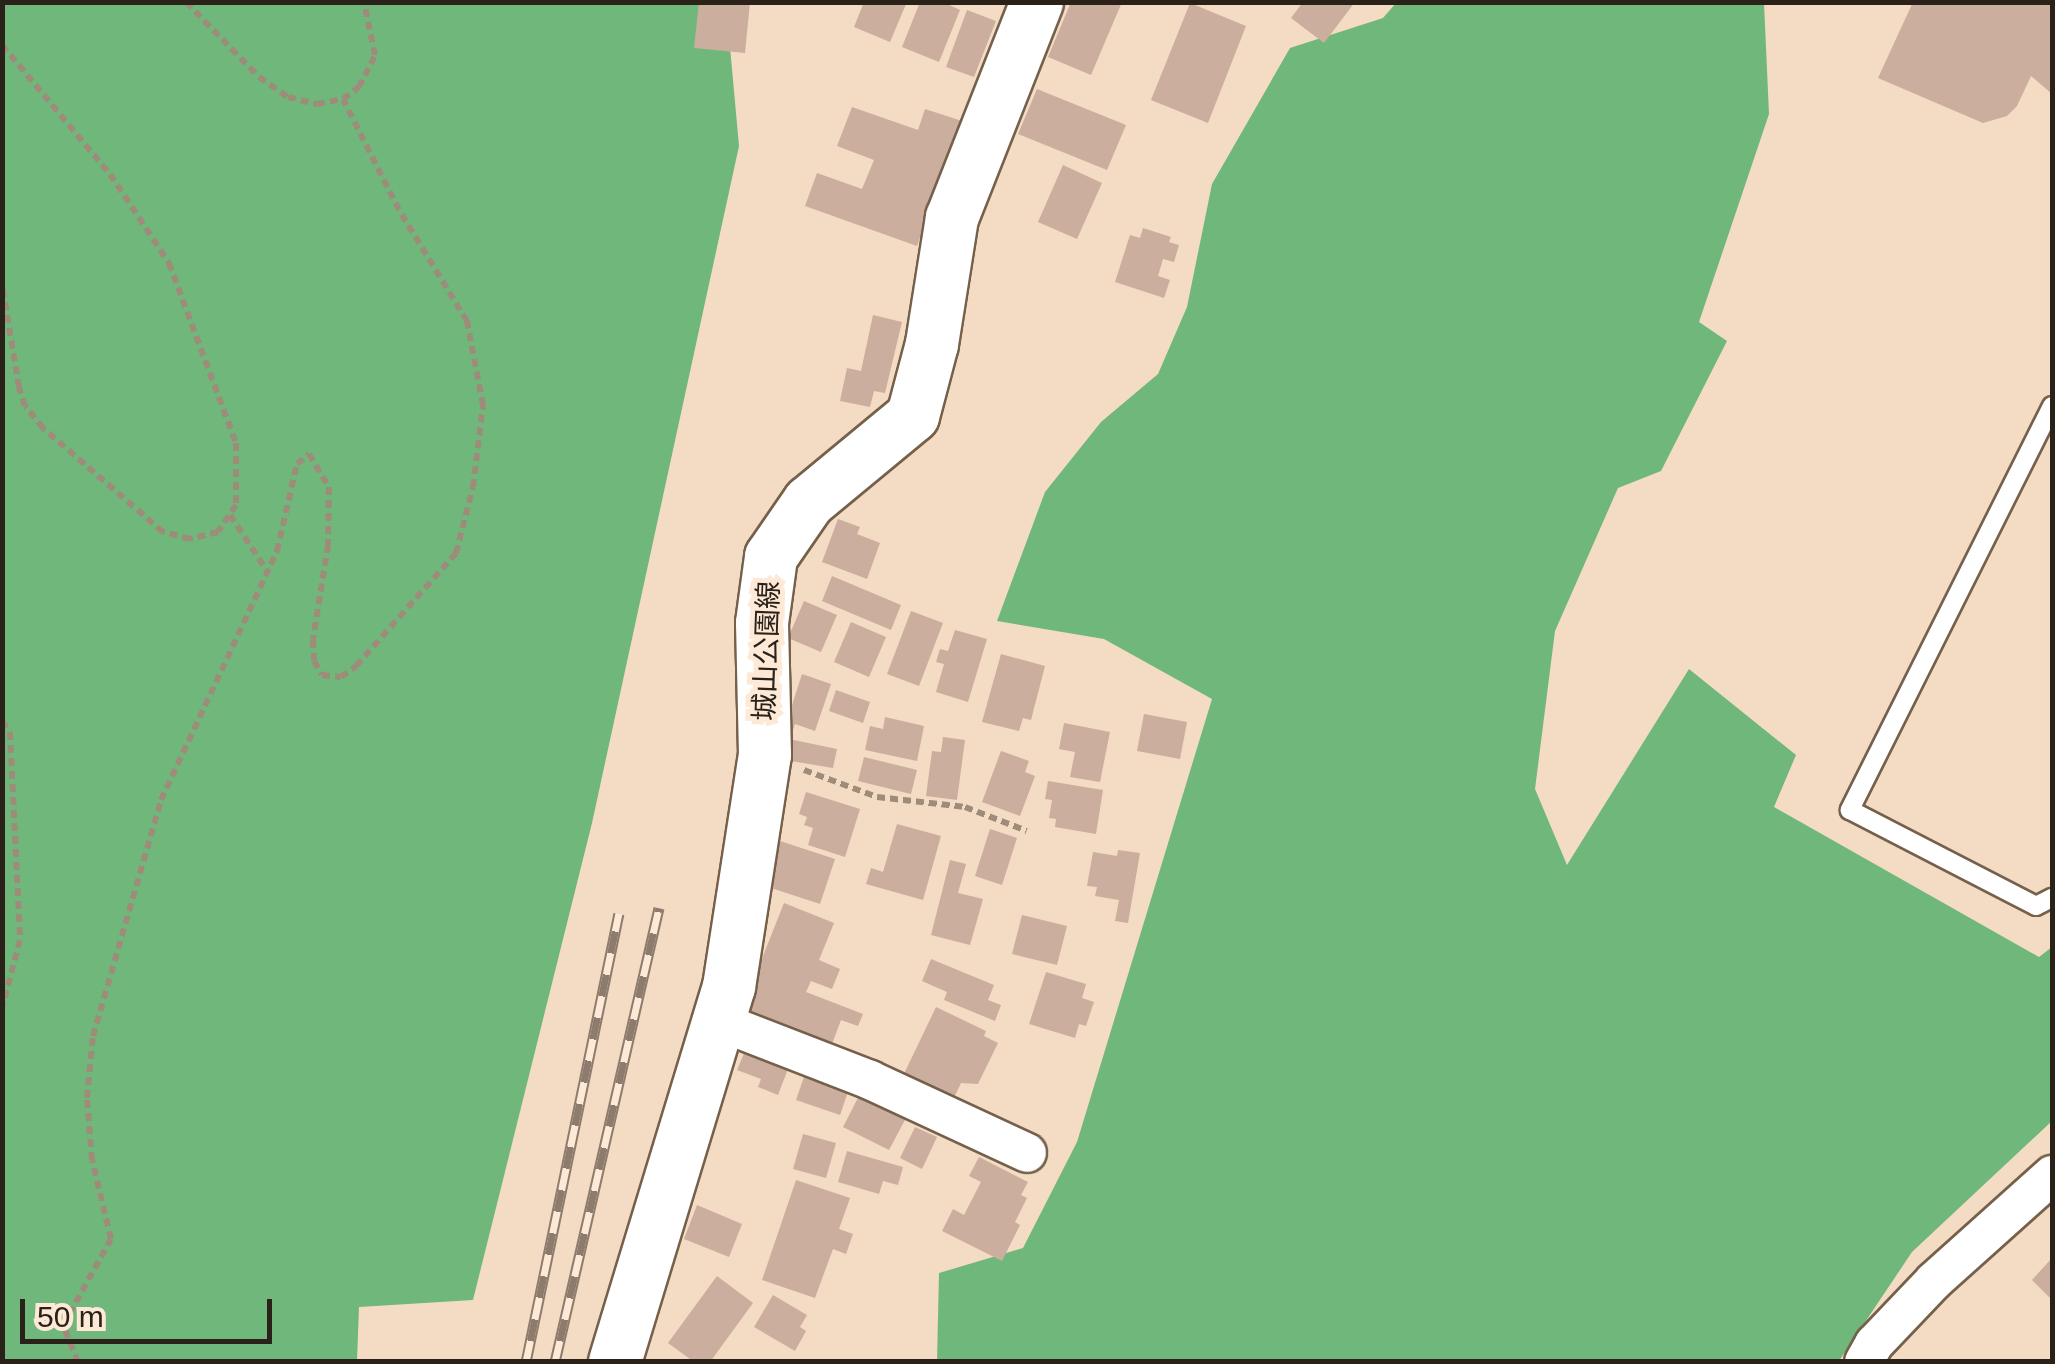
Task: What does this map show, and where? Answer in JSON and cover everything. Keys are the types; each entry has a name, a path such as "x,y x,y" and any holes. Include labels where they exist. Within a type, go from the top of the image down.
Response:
{"street":[{"name":"城山公園線","path":"614,1362 729,987 765,756 762,623 771,557 809,502 912,416 932,344 952,218 1038,2"},
{"path":"718,1021 870,1080 1027,1153"},
{"path":"1864,1362 1874,1344 1934,1281 2052,1175"}],"lane":[{"path":"2052,406 1850,810 2036,906 2052,898"}],"path":[{"path":"186,2 258,77 288,97 317,104 344,99 360,88 375,55 364,2"},
{"path":"2,44 110,174 169,264 236,443 236,505 218,532 190,539 163,532 43,428 25,406 18,387 2,284"},
{"path":"78,1362 63,1325 111,1239 92,1160 86,1098 93,1036 161,800 277,551 297,464 309,454 328,487 328,545 313,640 314,660 322,675 341,676 356,666 456,553 474,487 483,405 467,321 399,210 344,99"},
{"path":"230,515 268,571"},
{"path":"2,721 10,732 20,940 2,1008"},
{"path":"765,756 877,797 966,807 1027,831"}],"green space":[{"path":"3,3 726,3 739,146 592,823 473,1300 359,1307 357,1361 3,1362"},
{"path":"1396,3 1764,3 1769,114 1699,322 1727,341 1661,471 1618,488 1555,631 1535,789 1567,865 1689,669 1796,755 1774,807 2039,957 2052,947 2052,1121 1912,1252 1839,1361 937,1362 939,1273 1023,1248 1077,1142 1212,699 1104,639 997,621 1045,492 1101,422 1158,374 1187,307 1212,184 1290,48 1383,18"}],"building":[{"path":"699,2 750,2 745,53 694,48"},
{"path":"864,2 906,4 890,42 854,27"},
{"path":"920,2 943,2 960,10 939,62 902,47"},
{"path":"1071,2 1122,2 1091,75 1048,57"},
{"path":"1303,2 1355,2 1324,43 1291,18"},
{"path":"1913,2 2052,2 2052,94 2031,76 2017,106 2007,116 1983,123 1878,78"},
{"path":"1190,3 1246,26 1208,123 1151,100"},
{"path":"967,10 996,21 974,77 946,67"},
{"path":"1037,89 1126,125 1107,170 1018,134"},
{"path":"852,107 918,130 925,109 962,121 917,246 805,206 817,173 862,189 874,160 837,146"},
{"path":"1063,165 1102,183 1077,239 1038,222"},
{"path":"1143,228 1171,237 1169,242 1179,245 1174,262 1163,259 1158,276 1170,280 1164,298 1115,282 1130,235 1140,238"},
{"path":"873,315 902,322 885,393 874,391 870,407 840,401 847,368 861,371"},
{"path":"838,519 860,527 857,534 880,543 867,579 822,562"},
{"path":"832,576 901,605 891,630 822,601"},
{"path":"804,601 837,615 821,652 788,638"},
{"path":"911,611 943,623 919,686 887,674"},
{"path":"851,622 886,637 869,677 834,662"},
{"path":"955,630 987,639 968,702 936,692 944,664 936,662 940,649 948,651"},
{"path":"1001,654 1045,666 1031,720 1023,718 1019,731 982,722"},
{"path":"802,674 831,684 815,731 795,724 793,730 785,727"},
{"path":"836,690 870,702 863,723 829,711"},
{"path":"1144,714 1187,722 1180,759 1137,751"},
{"path":"885,717 924,726 917,761 865,750 870,726 883,729"},
{"path":"1064,723 1110,732 1100,782 1070,777 1075,752 1059,749"},
{"path":"943,737 965,740 957,800 926,796 932,751 941,752"},
{"path":"789,739 837,749 833,768 785,760"},
{"path":"1001,751 1029,761 1025,772 1035,776 1020,816 982,802"},
{"path":"864,757 917,770 911,794 858,781"},
{"path":"1048,781 1103,790 1096,834 1055,827 1056,819 1049,818 1052,800 1045,799"},
{"path":"806,792 860,809 845,857 808,845 813,828 804,825 807,817 799,814"},
{"path":"897,824 941,836 923,900 866,884 871,868 883,872"},
{"path":"990,829 1017,838 1002,885 975,876"},
{"path":"780,841 835,859 820,904 765,886"},
{"path":"1118,850 1140,853 1128,923 1115,921 1119,900 1095,896 1097,887 1087,886 1093,852 1117,856"},
{"path":"950,860 966,864 958,893 983,899 970,945 931,935"},
{"path":"784,903 834,923 819,960 840,969 832,989 811,981 806,992 863,1014 858,1026 841,1020 832,1044 742,1009"},
{"path":"1022,915 1067,926 1057,965 1012,954"},
{"path":"931,959 994,985 988,1000 1001,1005 995,1021 944,1000 947,992 922,981"},
{"path":"1046,972 1086,984 1082,998 1094,1002 1086,1026 1079,1024 1075,1038 1029,1024"},
{"path":"936,1007 986,1031 984,1036 998,1043 978,1084 961,1083 952,1102 902,1078"},
{"path":"748,1044 791,1061 778,1095 758,1087 761,1079 737,1070"},
{"path":"807,1068 851,1083 840,1115 796,1100"},
{"path":"860,1094 906,1118 889,1150 843,1127"},
{"path":"915,1127 937,1137 922,1169 900,1158"},
{"path":"803,1134 836,1143 826,1178 793,1169"},
{"path":"847,1151 903,1167 898,1185 883,1181 879,1194 838,1182"},
{"path":"979,1157 1028,1182 1021,1195 1027,1198 1015,1222 1020,1225 1002,1261 942,1231 953,1209 964,1215 981,1182 969,1176"},
{"path":"796,1180 850,1198 839,1229 853,1234 846,1254 833,1249 815,1298 762,1280"},
{"path":"697,1205 742,1224 729,1257 684,1239"},
{"path":"2052,1258 2052,1300 2032,1280"},
{"path":"717,1276 753,1303 710,1362 694,1362 668,1343"},
{"path":"773,1295 807,1315 800,1327 806,1331 795,1351 754,1327"}],"railway":[{"path":"555,1362 659,908"},
{"path":"526,1362 619,914"}]}
